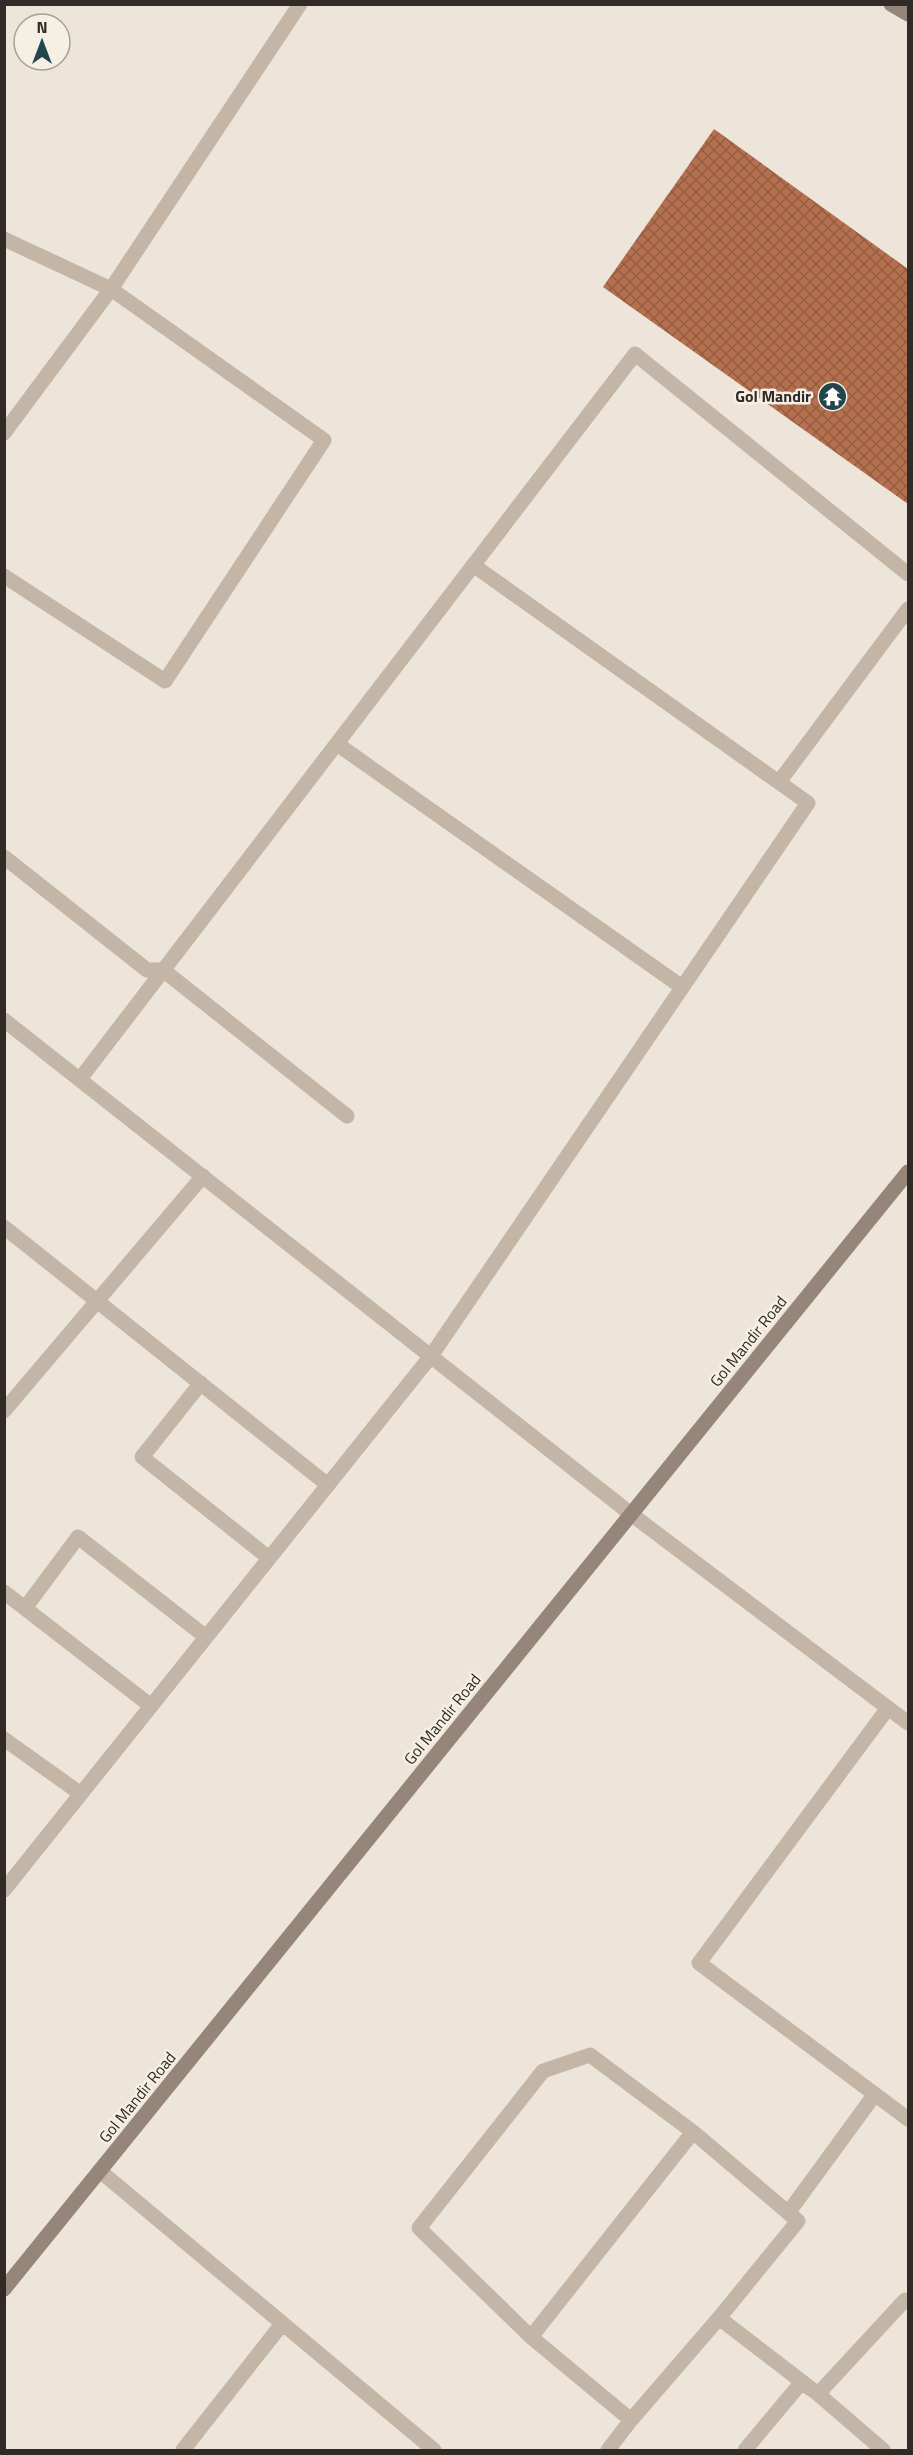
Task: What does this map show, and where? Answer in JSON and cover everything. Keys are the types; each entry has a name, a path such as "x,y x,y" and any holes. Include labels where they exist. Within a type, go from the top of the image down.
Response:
{"street":[{"path":"4,433 111,289 300,4"},
{"path":"891,4 909,14"},
{"path":"4,239 111,289 324,440 165,681 4,576"},
{"path":"80,1079 635,354 909,574"},
{"path":"4,1890 431,1356 808,803 473,565"},
{"path":"779,782 909,609"},
{"path":"337,744 682,987"},
{"path":"4,857 147,970 164,970 347,1116"},
{"path":"4,1020 631,1514 888,1708 907,1719"},
{"name":"Gol Mandir Road","path":"4,2289 909,1172"},
{"path":"4,1411 203,1176"},
{"path":"4,1227 328,1485"},
{"path":"201,1383 142,1457 269,1558"},
{"path":"25,1608 78,1537 206,1637"},
{"path":"4,1592 151,1706"},
{"path":"888,1708 699,1963 909,2119"},
{"path":"4,1738 81,1794"},
{"path":"608,2451 631,2420 719,2318 798,2221 693,2132 590,2055 543,2071 419,2228 531,2337 631,2420"},
{"path":"788,2213 875,2094"},
{"path":"531,2337 693,2132"},
{"path":"100,2171 431,2450"},
{"path":"818,2394 907,2299"},
{"path":"719,2318 818,2394 883,2451"},
{"path":"183,2451 282,2324"},
{"path":"745,2451 801,2383 818,2394"}],"building":[{"name":"Gol Mandir","path":"714,129 908,269 908,504 603,287"}],"place":[{"name":"Gol Mandir","path":"832,396"}]}
